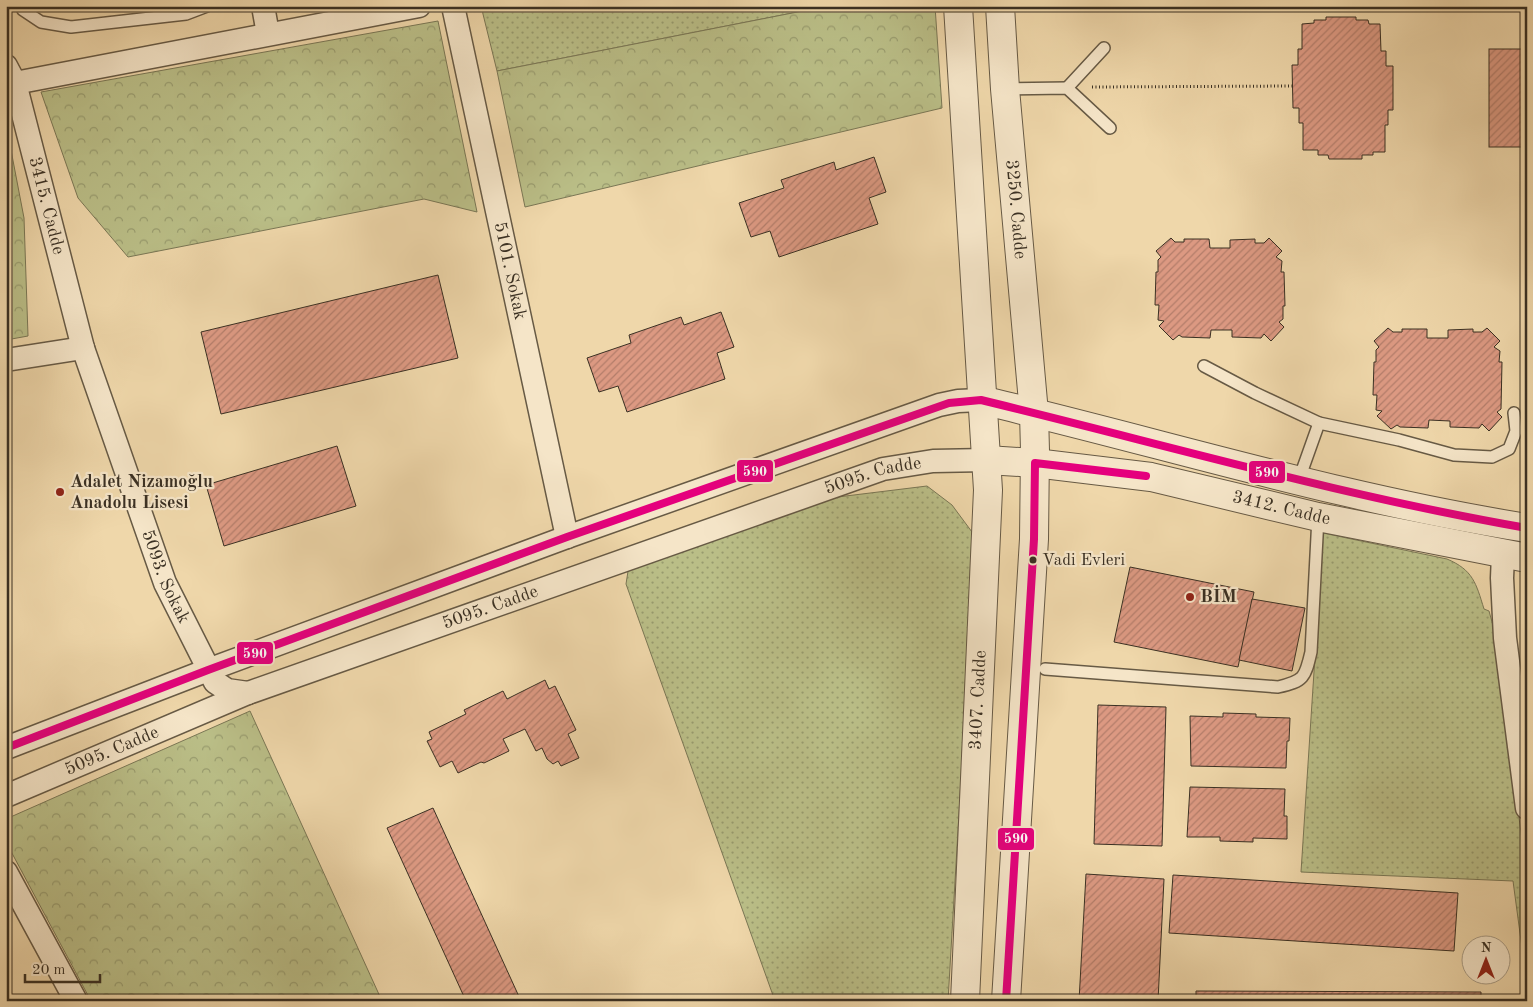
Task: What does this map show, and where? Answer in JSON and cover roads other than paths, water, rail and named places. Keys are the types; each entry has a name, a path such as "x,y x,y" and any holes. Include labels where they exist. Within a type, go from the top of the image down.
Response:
{"street":[{"path":"263,6 268,34"},
{"path":"11,75 268,34 420,6"},
{"name":"5101. Sokak","path":"453,6 567,536"},
{"path":"6,748 208,670 567,536 939,405 981,400 958,6"},
{"name":"3250. Cadde","path":"1000,6 1005,89 1034,413"},
{"name":"3415. Cadde","path":"11,75 83,348"},
{"path":"6,360 83,348"},
{"name":"5093. Sokak","path":"83,348 165,583 215,682 226,690 248,693"},
{"name":"3412. Cadde","path":"981,400 1298,482 1465,519 1516,527"},
{"name":"3407. Cadde","path":"965,1001 987,500 987,460 981,400"},
{"path":"1006,1001 1034,539 1034,413"},
{"name":"3412. Cadde","path":"987,460 1035,463 1151,477 1318,517 1515,557"},
{"name":"5095. Cadde","path":"6,796 248,693 883,469 933,461 987,460"},
{"path":"1516,527 1515,557 1502,578 1505,638 1527,808"},
{"path":"6,872 76,1001"}],"lane":[{"path":"21,6 23,10 41,22 71,27 186,14 207,6"},
{"path":"1067,88 1104,48"},
{"path":"1005,89 1067,88 1110,128"},
{"path":"1204,366 1254,393 1319,423 1399,440 1454,455 1492,457 1510,449 1516,431 1514,413"},
{"path":"1298,482 1319,423"},
{"path":"1045,669 1278,687 1297,683 1307,672 1311,652 1318,517"}],"place":[{"name":"Adalet Nizamoğlu Anadolu Lisesi","path":"60,492"},
{"name":"Vadi Evleri","path":"1033,560"},
{"name":"BİM","path":"1190,597"}]}
